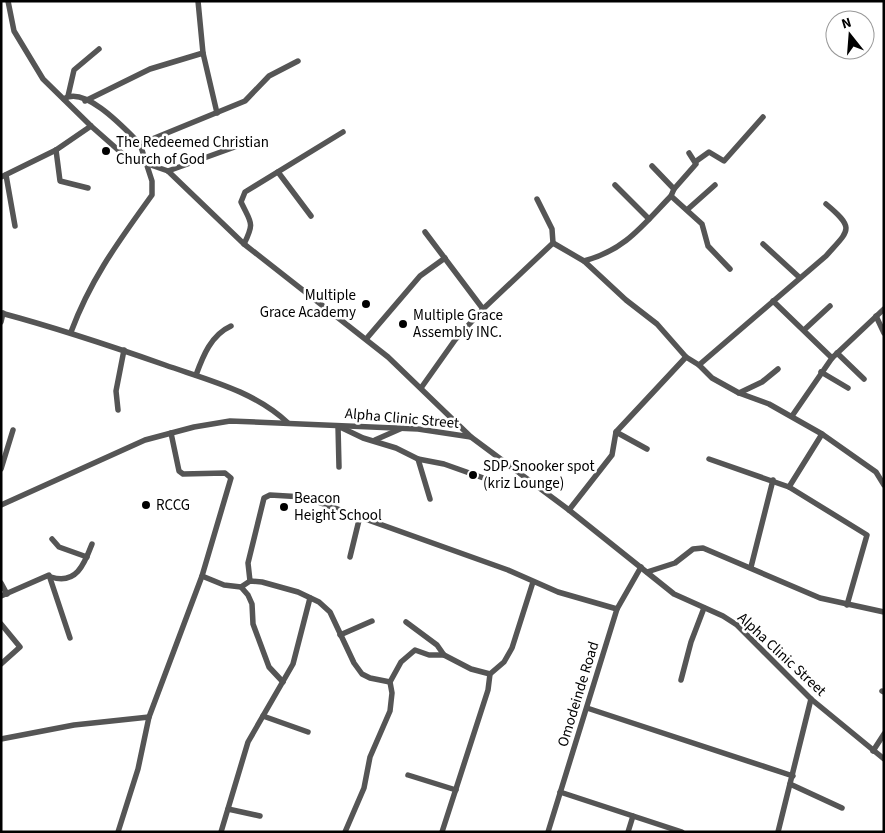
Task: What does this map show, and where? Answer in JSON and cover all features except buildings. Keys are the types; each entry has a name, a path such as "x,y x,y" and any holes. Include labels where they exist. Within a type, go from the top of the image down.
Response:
{"street":[{"path":"8,1 14,31 43,79 66,98 91,126 125,156 168,170 244,244 367,338 471,437"},
{"path":"198,1 203,53 217,113"},
{"path":"66,98 74,70 99,49"},
{"path":"85,101 150,69 203,53"},
{"path":"140,144 245,101 269,76 298,61"},
{"path":"66,98 77,96 109,113 140,144 152,182 152,196 100,268 84,300 72,332"},
{"path":"584,262 610,253 649,219 671,196 674,189 696,162 709,152 724,161 762,117"},
{"path":"15,226 4,176 56,150 91,126"},
{"path":"244,244 252,228 252,222 241,202 241,197 343,132"},
{"path":"168,170 243,144"},
{"path":"56,150 60,181 88,188"},
{"path":"689,153 696,162"},
{"path":"652,166 674,189"},
{"path":"278,172 311,216"},
{"path":"615,185 649,219"},
{"path":"688,209 716,185"},
{"path":"671,196 688,209 704,226 703,236 708,246 730,269"},
{"path":"537,199 552,228 553,243"},
{"path":"700,365 826,256 845,231 844,219 826,204"},
{"path":"425,232 483,309"},
{"path":"553,243 584,262 626,300 657,324 686,357 700,365 719,383 792,416 822,434 876,472 884,485"},
{"path":"421,388 455,340 483,309 553,243"},
{"path":"763,244 800,277"},
{"path":"367,338 420,276 445,258"},
{"path":"773,300 832,358"},
{"path":"804,330 830,306"},
{"path":"792,416 832,358 884,310"},
{"path":"1,322 2,313 72,332 124,350 257,400 273,410 288,423"},
{"path":"876,316 884,333"},
{"path":"196,376 212,341 218,334 231,326"},
{"path":"118,410 116,391 124,350"},
{"path":"837,353 864,379"},
{"path":"569,510 612,455 616,432 686,357"},
{"path":"739,393 762,382 778,369"},
{"path":"821,372 848,388"},
{"name":"Alpha Clinic Street","path":"1,505 125,447 172,432 230,422 402,428 471,437 569,510 674,594 723,616 737,626 811,699 884,759"},
{"path":"339,467 338,426 363,438 375,440 418,459 444,464 506,486"},
{"path":"375,440 402,428"},
{"path":"1,469 13,430"},
{"path":"118,832 138,769 149,717 202,576 231,478 226,473 183,474 179,471 172,432"},
{"path":"616,432 646,450"},
{"path":"788,487 822,434"},
{"path":"418,459 430,499"},
{"path":"709,459 774,480 867,535 847,605"},
{"path":"751,567 774,480"},
{"path":"250,581 248,563 264,498 270,496 309,498 508,570 533,582 617,609"},
{"path":"350,557 360,516"},
{"path":"52,539 59,548 87,557"},
{"path":"1,583 4,595 43,576 60,580 71,578 79,573 92,544"},
{"path":"647,572 675,562 690,551 698,548 751,567 820,598 884,612"},
{"name":"Omodeinde Road","path":"548,832 617,609 641,567"},
{"path":"202,576 224,585 241,587 250,581 262,582 310,598 326,607 362,674 370,678 390,682"},
{"path":"51,577 70,638"},
{"path":"442,832 488,690 490,674 504,662 512,648 533,582"},
{"path":"241,587 251,599 253,624 269,667 283,682"},
{"path":"221,832 248,742 293,664 310,598"},
{"path":"681,680 691,642 704,608"},
{"path":"340,635 372,621"},
{"path":"406,622 437,645 444,655"},
{"path":"1,624 20,647 1,664"},
{"path":"346,831 364,788 370,757 390,711 392,693 390,682 401,662 412,651 444,655 471,669 490,674"},
{"path":"778,832 811,699"},
{"path":"587,708 793,776"},
{"path":"263,716 308,732"},
{"path":"1,739 74,725 149,717"},
{"path":"873,751 884,734"},
{"path":"408,775 456,790"},
{"path":"790,784 842,808"},
{"path":"560,792 682,832"},
{"path":"228,808 260,816"},
{"path":"628,832 633,816"}],"place":[{"name":"The Redeemed Christian Church of God","path":"106,151"},
{"name":"Multiple Grace Academy","path":"366,304"},
{"name":"Multiple Grace Assembly INC.","path":"403,324"},
{"name":"SDP Snooker spot (kriz Lounge)","path":"473,475"},
{"name":"RCCG","path":"146,505"},
{"name":"Beacon Height School","path":"284,507"}]}
